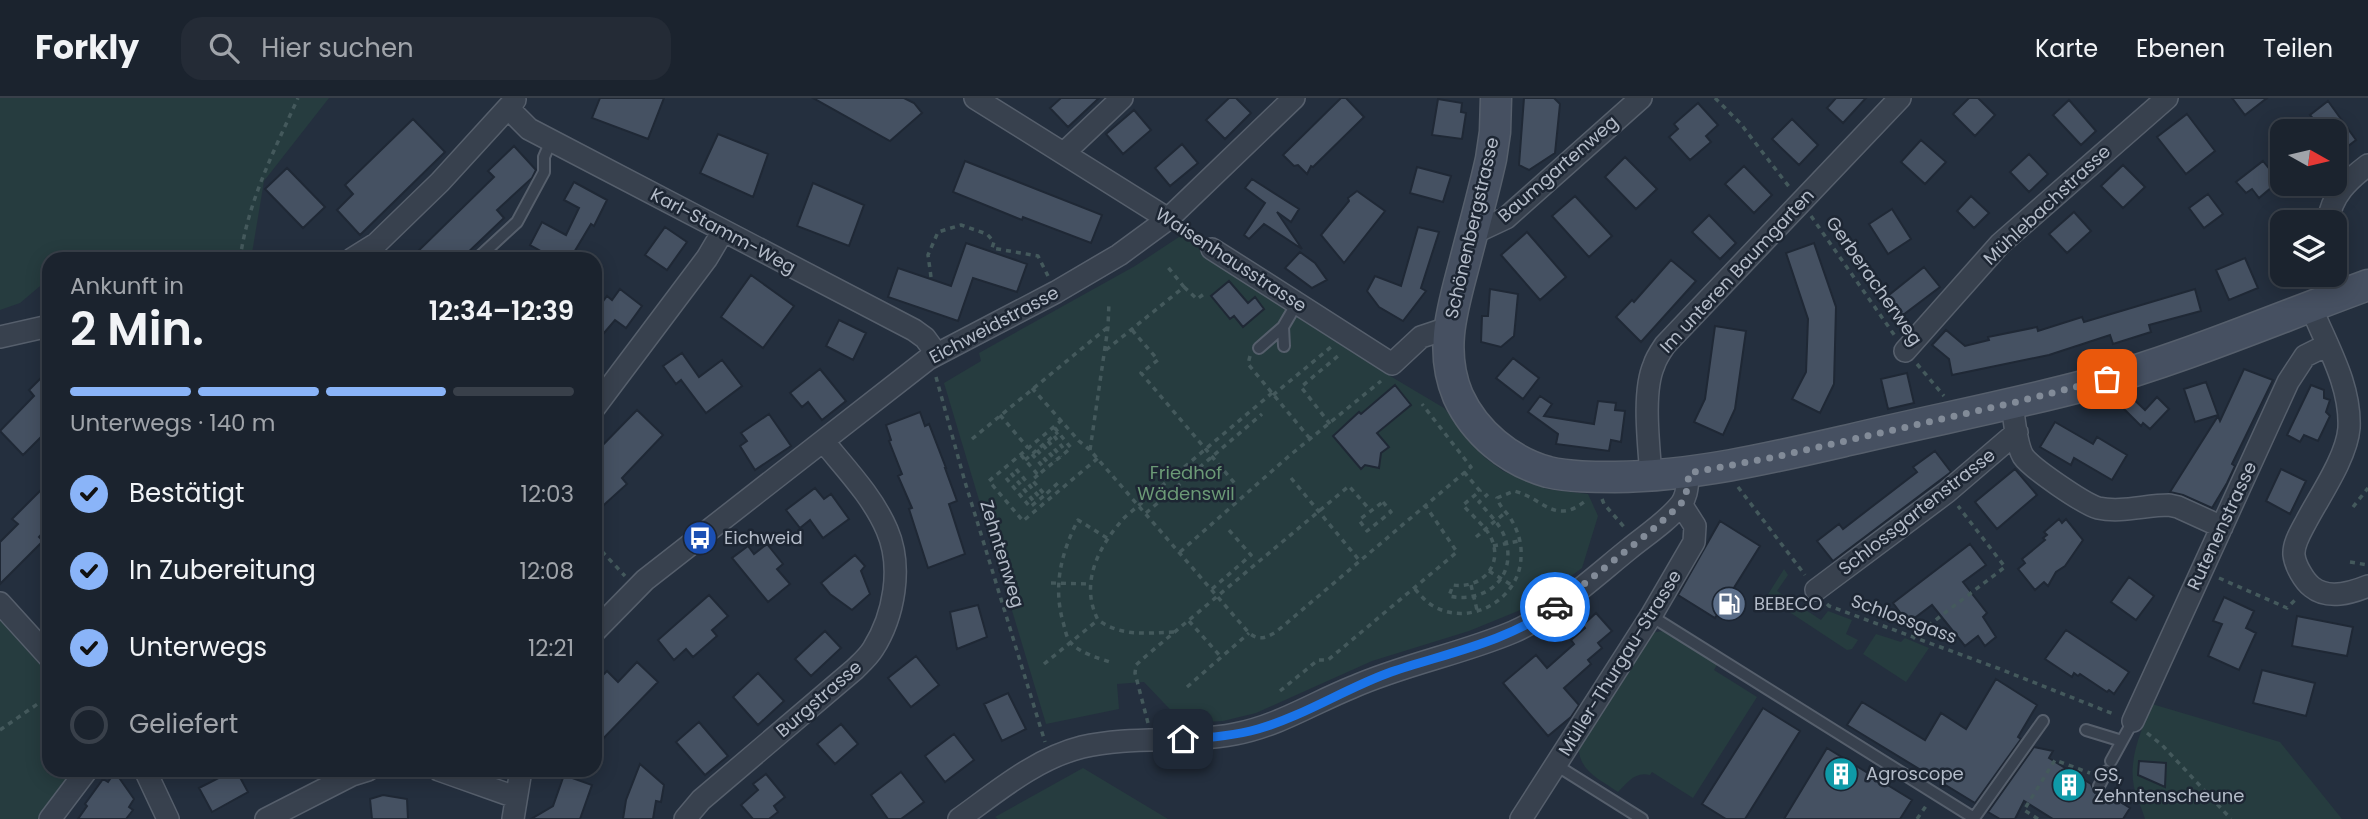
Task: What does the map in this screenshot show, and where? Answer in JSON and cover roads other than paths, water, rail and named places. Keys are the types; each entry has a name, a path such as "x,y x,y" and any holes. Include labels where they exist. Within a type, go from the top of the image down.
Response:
{"street":[{"name":"Waisenhausstrasse","path":"975,98 1168,219"},
{"path":"1064,153 1122,98"},
{"name":"Eichweidstrasse","path":"602,624 645,580 932,356 1056,292 1119,255 1168,219 1294,98"},
{"name":"Schönenbergstrasse","path":"1496,98 1491,159 1448,328 1449,362 1457,394 1484,435 1522,461 1552,473 1590,477 1689,473 1723,468 1954,415 2014,417 2087,385 2146,367 2311,307 2335,287"},
{"name":"Baumgartenweg","path":"1472,234 1506,218 1641,98"},
{"name":"Im unteren Baumgarten","path":"1651,476 1649,389 1653,366 1665,345 1900,98"},
{"name":"Mühlebachstrasse","path":"1905,351 2000,244 2167,98"},
{"path":"363,252 376,244 440,182 513,104"},
{"name":"Karl-Stamm-Weg","path":"513,104 529,129 914,330 925,338 932,356"},
{"path":"2332,210 2335,198 2345,183 2368,165"},
{"path":"602,398 707,258 723,231"},
{"name":"Waisenhausstrasse","path":"1212,249 1392,364 1420,337 1448,328"},
{"name":"Schönenbergstrasse","path":"2347,285 2368,285"},
{"path":"2311,307 2342,380 2350,407 2349,432 2341,456 2298,538 2294,555 2311,586 2323,593 2340,595 2368,586"},
{"path":"0,337 42,328"},
{"name":"Rutenenstrasse","path":"2133,721 2288,382 2305,356 2327,345"},
{"path":"2014,417 2022,455 2080,500 2097,508 2110,509 2169,505 2221,527"},
{"name":"Schlossgartenstrasse","path":"1816,590 1947,492 2014,417"},
{"name":"Burgstrasse","path":"685,819 701,800 872,652 891,610 895,567 887,529 867,496 824,442"},
{"path":"959,819 1019,775 1050,758 1083,747 1223,736 1260,728 1284,720 1353,687 1513,632 1554,608 1681,504 1687,490 1689,473"},
{"name":"Müller-Thurgau-Strasse","path":"1521,819 1651,616 1694,542 1695,526 1681,504"},
{"path":"0,603 42,649"},
{"path":"50,819 82,777"},
{"path":"148,777 168,819"},
{"path":"265,819 348,777"},
{"path":"459,777 515,797"},
{"path":"513,819 519,777"}],"lane":[{"path":"485,252 517,222 544,172 544,157 551,141"},
{"path":"1259,348 1283,327 1297,303"},
{"path":"1283,327 1283,346"},
{"path":"1651,616 1973,818 2043,721"},
{"path":"2105,774 2133,721"},
{"path":"2086,730 2122,741"},
{"path":"1556,765 1642,819"}],"place":[{"name":"Eichweid","path":"700,538"},
{"name":"BEBECO","path":"1729,604"},
{"name":"Agroscope","path":"1841,774"},
{"name":"GS, Zehntenscheune","path":"2069,785"}],"park label":[{"name":"Friedhof Wädenswil","path":"1186,483"}]}
